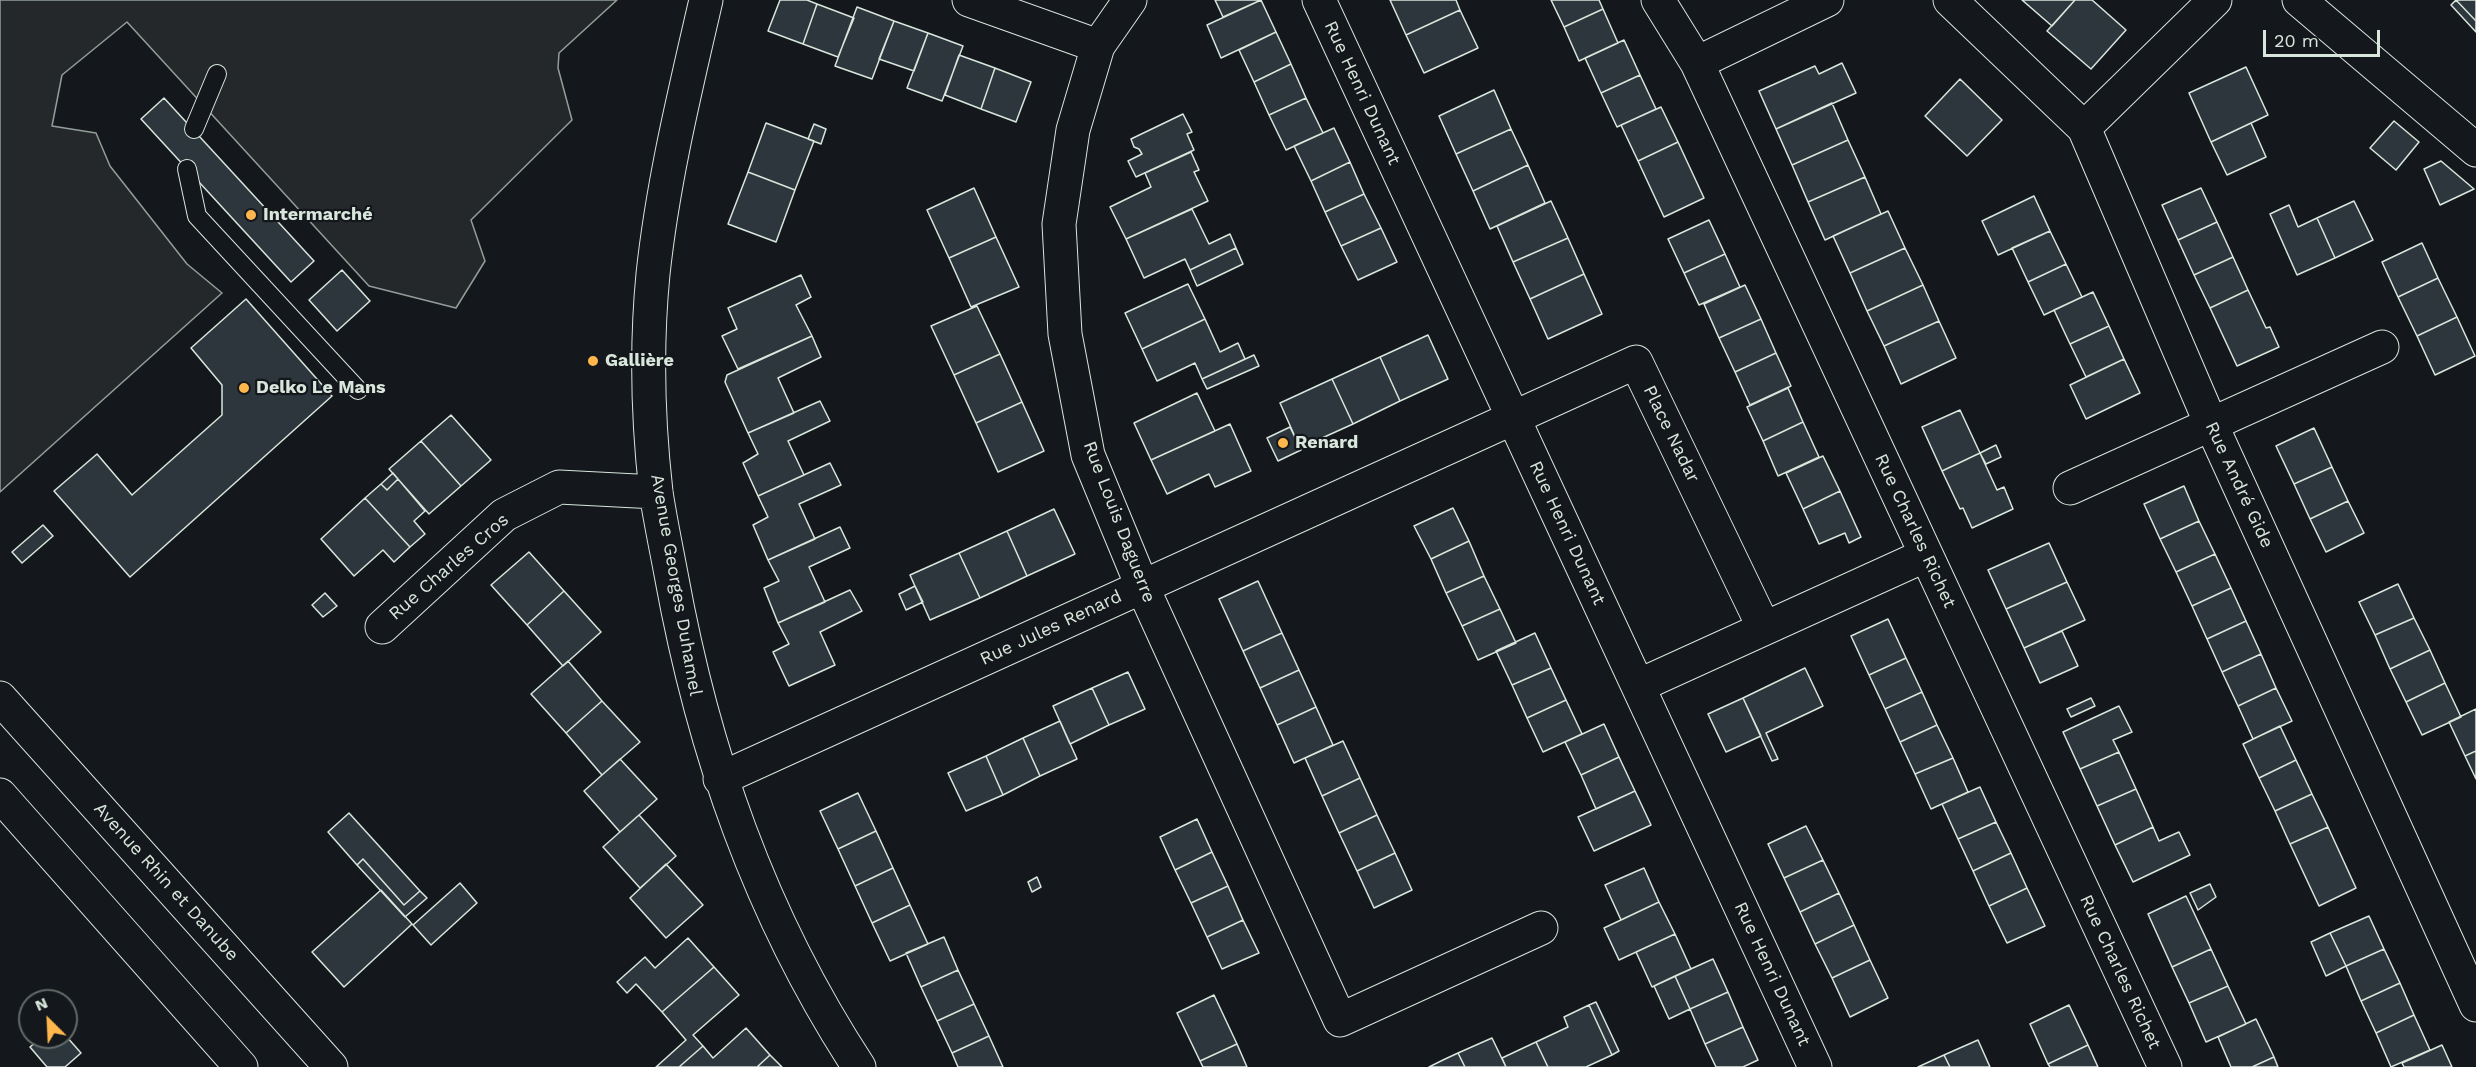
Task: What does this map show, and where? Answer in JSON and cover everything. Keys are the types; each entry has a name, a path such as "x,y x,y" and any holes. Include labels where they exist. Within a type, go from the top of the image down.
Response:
{"street":[{"name":"Avenue Georges Duhamel","path":"706,0 665,184 653,276 649,382 657,492 681,627 698,702 720,779 759,883 818,999 859,1067"},
{"path":"969,0 1098,46"},
{"name":"Rue Louis Daguerre","path":"1130,0 1098,46 1073,130 1059,224 1065,334 1088,454 1142,586 1340,1020 1541,928"},
{"name":"Rue Henri Dunant","path":"1319,0 1815,1067"},
{"name":"Rue Charles Richet","path":"1658,0 1697,63 2165,1067"},
{"path":"1697,63 1827,0"},
{"path":"1950,0 2084,128 2215,0"},
{"path":"2299,0 2476,150"},
{"name":"Rue André Gide","path":"2084,128 2211,424 2476,1005"},
{"path":"2070,489 2382,347"},
{"name":"Place Nadar","path":"1512,417 1636,362 1764,628"},
{"name":"Rue Jules Renard","path":"720,779 1512,417"},
{"name":"Rue Charles Cros","path":"382,627 504,515 559,487 657,492"},
{"path":"1638,686 1926,555"},
{"name":"Avenue Rhin et Danube","path":"0,698 331,1067"},
{"path":"0,795 241,1067"}],"lane":[{"path":"194,129 217,74"},
{"path":"188,169 197,216 358,390"}],"shaded area":[{"path":"0,0 617,0 559,53 558,68 572,120 471,220 485,261 456,308 369,286 127,22 62,75 52,126 96,133 110,166 187,264 222,293 0,492"}],"building":[{"path":"780,0 807,0 817,4 803,44 768,31"},
{"path":"1215,0 1261,0 1223,17"},
{"path":"1261,0 1276,32 1221,58 1207,25"},
{"path":"1390,0 1456,0 1460,10 1406,35"},
{"path":"1551,0 1599,0 1603,9 1564,27"},
{"path":"2022,0 2075,0 2052,26"},
{"path":"2075,0 2092,0 2126,30 2091,69 2047,31"},
{"path":"2456,0 2476,21 2476,32 2451,5"},
{"path":"2456,0 2476,0 2476,21"},
{"path":"817,4 854,18 838,57 803,44"},
{"path":"857,7 894,21 872,79 835,66"},
{"path":"1603,9 1618,43 1579,61 1564,27"},
{"path":"1460,10 1478,48 1424,73 1406,35"},
{"path":"894,21 928,33 914,71 879,59"},
{"path":"1276,32 1291,64 1254,82 1239,50"},
{"path":"928,33 963,46 942,101 907,88"},
{"path":"1624,40 1640,75 1601,93 1585,58"},
{"path":"959,55 995,68 981,109 945,95"},
{"path":"1842,63 1856,93 1776,129 1759,91 1815,66 1819,74"},
{"path":"1291,64 1306,98 1269,115 1254,82"},
{"path":"2246,67 2268,115 2211,142 2189,93"},
{"path":"995,68 1031,82 1016,122 981,109"},
{"path":"1640,75 1656,109 1617,127 1601,93"},
{"path":"1960,79 2002,120 1967,156 1925,116"},
{"path":"1494,90 1511,129 1456,154 1439,116"},
{"name":"Intermarché","path":"164,98 314,261 291,282 141,119"},
{"path":"1306,98 1323,133 1286,150 1269,115"},
{"path":"1832,103 1848,140 1792,165 1776,129"},
{"path":"1661,107 1678,142 1638,161 1621,125"},
{"path":"1183,114 1192,132 1187,134 1194,150 1136,177 1128,161 1142,154 1134,147 1131,139"},
{"path":"2394,121 2419,142 2396,170 2370,148"},
{"path":"766,123 814,141 795,190 748,172"},
{"path":"2251,123 2266,157 2227,175 2211,142"},
{"path":"814,124 826,129 821,144 808,139"},
{"path":"1334,128 1350,162 1311,181 1294,146"},
{"path":"1511,129 1528,165 1473,191 1456,154"},
{"path":"1848,140 1865,177 1808,202 1792,165"},
{"path":"1678,142 1704,198 1664,217 1638,161"},
{"path":"1191,152 1199,170 1194,172 1208,201 1126,239 1110,207 1151,187 1145,173"},
{"path":"2441,161 2474,189 2440,205 2424,169"},
{"path":"1350,162 1364,194 1325,212 1311,181"},
{"path":"1528,165 1545,203 1490,229 1473,191"},
{"path":"748,172 795,190 776,242 728,224"},
{"path":"1865,177 1881,214 1825,240 1808,202"},
{"path":"974,188 996,237 949,258 927,210"},
{"path":"2201,188 2217,222 2178,240 2162,205"},
{"path":"1364,194 1381,228 1341,246 1325,212"},
{"path":"2034,196 2050,231 1998,255 1982,221"},
{"path":"1551,201 1568,238 1513,262 1497,226"},
{"path":"2354,201 2373,240 2335,258 2317,218"},
{"path":"2289,205 2298,227 2317,218 2335,258 2297,275 2270,214"},
{"path":"1192,209 1209,244 1230,234 1236,248 1190,270 1185,259 1144,278 1126,239"},
{"path":"1888,211 1905,248 1850,273 1833,236"},
{"path":"1709,220 1725,254 1684,273 1668,239"},
{"path":"2217,222 2233,257 2194,275 2178,240"},
{"path":"1381,228 1397,262 1358,280 1341,246"},
{"path":"2050,231 2066,264 2028,282 2012,248"},
{"path":"996,237 1019,287 971,307 949,258"},
{"path":"1568,238 1584,274 1530,299 1513,262"},
{"path":"2422,243 2438,278 2398,297 2382,262"},
{"path":"1236,248 1243,264 1197,286 1190,270"},
{"path":"1905,248 1923,285 1867,311 1850,273"},
{"path":"1725,254 1740,287 1699,305 1684,273"},
{"path":"2233,257 2248,290 2210,308 2194,275"},
{"path":"2066,264 2082,297 2044,315 2028,282"},
{"path":"342,270 370,301 337,331 309,300"},
{"path":"1584,274 1602,314 1548,339 1530,299"},
{"path":"801,275 811,297 796,305 812,336 738,369 722,336 737,329 728,308"},
{"path":"2438,278 2457,317 2417,336 2398,297"},
{"path":"1188,284 1205,319 1142,349 1125,313"},
{"path":"1745,285 1761,319 1719,338 1704,304"},
{"path":"1923,285 1939,321 1884,346 1867,311"},
{"path":"2248,290 2266,328 2270,327 2279,347 2237,366 2210,308"},
{"path":"2093,292 2109,326 2070,344 2054,310"},
{"path":"246,299 332,396 130,577 54,491 97,454 132,495 222,415 222,385 191,348"},
{"path":"977,306 1000,354 954,375 931,326"},
{"path":"2457,317 2475,356 2435,375 2417,336"},
{"path":"1205,319 1220,352 1238,343 1245,359 1202,379 1195,363 1157,381 1142,349"},
{"path":"1761,319 1776,353 1735,372 1719,338"},
{"path":"1939,321 1956,358 1901,384 1884,346"},
{"path":"2109,326 2124,359 2086,377 2070,344"},
{"path":"1428,335 1448,379 1400,401 1380,357"},
{"path":"812,336 821,357 778,378 794,413 748,433 725,382 727,375"},
{"path":"1776,353 1791,386 1750,405 1735,372"},
{"path":"1000,354 1022,402 976,423 954,375"},
{"path":"1254,355 1259,366 1207,389 1202,379"},
{"path":"1380,357 1400,401 1353,424 1332,379"},
{"path":"2124,359 2140,393 2086,419 2070,385"},
{"path":"1332,379 1353,424 1300,448 1280,403"},
{"path":"1788,388 1803,422 1763,441 1747,407"},
{"path":"1197,393 1215,431 1151,460 1134,423"},
{"path":"820,401 830,421 788,441 804,475 758,496 743,463 758,454 748,433"},
{"path":"1022,402 1044,451 998,472 976,423"},
{"path":"1960,410 1980,453 1942,471 1922,427"},
{"path":"451,415 491,460 461,486 421,441"},
{"path":"1803,422 1819,457 1778,476 1763,441"},
{"path":"1230,424 1251,471 1215,487 1209,474 1167,494 1151,460"},
{"name":"Renard","path":"1290,427 1301,450 1278,461 1267,438"},
{"path":"2314,428 2332,467 2294,484 2276,446"},
{"path":"421,441 461,486 429,514 389,469"},
{"path":"1996,445 2001,457 1986,464 1980,453"},
{"path":"1980,453 1997,490 2004,487 2013,509 1972,528 1942,471"},
{"path":"1823,456 1840,491 1803,509 1786,473"},
{"path":"830,463 841,485 799,504 815,539 768,560 753,525 768,517 758,496"},
{"path":"2332,467 2348,501 2310,519 2294,484"},
{"path":"393,473 398,479 387,490 381,484"},
{"path":"398,479 425,511 414,521 425,534 410,547 365,498 381,484 387,490"},
{"path":"2184,486 2199,521 2160,539 2144,504"},
{"path":"1840,491 1861,537 1849,543 1845,533 1819,544 1803,509"},
{"path":"365,498 410,547 394,562 383,550 354,576 321,539"},
{"path":"2348,501 2364,533 2326,552 2310,519"},
{"path":"1453,508 1469,541 1431,559 1414,526"},
{"path":"1054,509 1075,554 1027,576 1007,531"},
{"path":"2199,521 2215,554 2176,572 2160,539"},
{"path":"43,525 53,536 22,563 12,552"},
{"path":"840,527 850,548 809,567 825,602 778,623 764,588 779,581 768,560"},
{"path":"1007,531 1027,576 980,598 959,553"},
{"path":"1469,541 1484,576 1446,593 1431,559"},
{"path":"2049,543 2067,582 2006,609 1988,570"},
{"path":"529,552 564,591 527,625 491,585"},
{"path":"959,553 980,598 930,620 910,575"},
{"path":"2215,554 2231,588 2192,606 2176,572"},
{"path":"1484,576 1500,609 1462,626 1446,593"},
{"path":"1258,581 1282,633 1243,651 1219,599"},
{"path":"2067,582 2085,620 2024,648 2006,609"},
{"path":"2398,584 2414,618 2375,635 2359,602"},
{"path":"915,586 923,602 906,610 899,594"},
{"path":"2231,588 2246,621 2207,639 2192,606"},
{"path":"850,590 862,611 820,632 835,665 789,686 773,652 789,644 778,623"},
{"path":"564,591 601,632 563,666 527,625"},
{"path":"325,593 337,606 323,617 312,605"},
{"path":"1500,609 1516,643 1478,660 1462,626"},
{"path":"2414,618 2430,650 2390,669 2375,635"},
{"path":"1888,619 1906,658 1869,675 1851,636"},
{"path":"2246,621 2261,654 2222,672 2207,639"},
{"path":"2062,631 2078,666 2040,683 2024,648"},
{"path":"1282,633 1299,670 1260,688 1243,651"},
{"path":"1535,633 1551,668 1512,685 1496,651"},
{"path":"2430,650 2445,683 2406,702 2390,669"},
{"path":"2261,654 2276,688 2238,706 2222,672"},
{"path":"1906,658 1922,692 1885,709 1869,675"},
{"path":"568,661 602,701 566,733 531,694"},
{"path":"1551,668 1566,700 1527,718 1512,685"},
{"path":"1805,668 1823,706 1766,733 1778,759 1772,761 1743,698"},
{"path":"1299,670 1316,707 1277,725 1260,688"},
{"path":"1128,672 1145,709 1109,725 1092,688"},
{"path":"2445,683 2461,717 2422,735 2406,702"},
{"path":"1092,688 1109,725 1070,744 1053,706"},
{"path":"2276,688 2292,721 2253,739 2238,706"},
{"path":"1922,692 1937,725 1900,742 1885,709"},
{"path":"1743,698 1761,736 1726,752 1708,714"},
{"path":"2091,698 2095,706 2071,717 2067,709"},
{"path":"1566,700 1582,734 1543,752 1527,718"},
{"path":"602,701 640,742 602,775 566,733"},
{"path":"2119,706 2132,732 2113,740 2119,752 2080,769 2063,732"},
{"path":"1316,707 1333,745 1294,763 1277,725"},
{"path":"2476,709 2476,751 2465,756 2449,722"},
{"path":"1060,721 1077,759 1040,776 1023,738"},
{"path":"1604,724 1619,757 1581,775 1565,742"},
{"path":"1937,725 1953,758 1915,774 1900,742"},
{"path":"2280,726 2296,760 2259,778 2243,744"},
{"path":"1023,738 1040,776 1003,795 986,756"},
{"path":"1343,741 1360,778 1322,796 1305,758"},
{"path":"2476,751 2476,779 2465,756"},
{"path":"2119,752 2136,789 2097,806 2080,769"},
{"path":"986,756 1003,795 966,811 948,773"},
{"path":"1619,757 1635,791 1596,809 1581,775"},
{"path":"1953,758 1968,792 1931,809 1915,774"},
{"path":"620,759 657,799 620,832 584,791"},
{"path":"2296,760 2312,794 2275,811 2259,778"},
{"path":"1360,778 1377,815 1339,833 1322,796"},
{"path":"1980,787 1996,822 1958,839 1942,804"},
{"path":"2136,789 2153,827 2115,845 2097,806"},
{"path":"1635,791 1651,825 1594,851 1578,817"},
{"path":"858,793 876,831 838,849 820,811"},
{"path":"2312,794 2328,827 2290,844 2275,811"},
{"path":"349,813 420,891 404,905 363,859 357,865 328,832"},
{"path":"639,815 676,856 640,888 603,847"},
{"path":"1377,815 1395,853 1357,871 1339,833"},
{"path":"1197,819 1212,852 1175,870 1160,837"},
{"path":"1996,822 2011,853 1973,871 1958,839"},
{"path":"1806,826 1823,860 1784,878 1768,844"},
{"path":"2153,827 2159,841 2179,832 2190,855 2133,882 2115,845"},
{"path":"2328,827 2356,888 2319,906 2290,844"},
{"path":"876,831 893,868 855,886 838,849"},
{"path":"1212,852 1228,886 1191,903 1175,870"},
{"path":"1395,853 1412,890 1374,908 1357,871"},
{"path":"2011,853 2027,888 1989,906 1973,871"},
{"path":"363,859 404,905 420,891 427,898 405,917 357,865"},
{"path":"1823,860 1839,893 1800,912 1784,878"},
{"path":"666,864 703,905 666,938 630,898"},
{"path":"893,868 910,905 872,923 855,886"},
{"path":"1644,868 1659,902 1621,920 1605,885"},
{"path":"1037,877 1041,887 1032,892 1028,882"},
{"path":"460,883 477,903 431,945 413,925"},
{"path":"2210,884 2216,897 2198,910 2190,893"},
{"path":"1228,886 1243,920 1207,937 1191,903"},
{"path":"2027,888 2045,926 2007,943 1989,906"},
{"path":"381,890 412,924 344,987 312,952"},
{"path":"1839,893 1854,925 1815,944 1800,912"},
{"path":"2186,896 2211,949 2172,967 2148,914"},
{"path":"1659,902 1675,934 1619,960 1604,928"},
{"path":"910,905 928,944 890,961 872,923"},
{"path":"2369,916 2384,949 2346,966 2330,933"},
{"path":"1243,920 1259,953 1222,969 1207,937"},
{"path":"1854,925 1870,960 1832,978 1815,944"},
{"path":"2330,933 2346,966 2326,976 2311,942"},
{"path":"1675,934 1691,969 1652,987 1636,952"},
{"path":"944,937 958,970 921,987 906,953"},
{"path":"688,938 714,967 662,1012 636,984 627,993 617,982 645,957 655,968"},
{"path":"2211,949 2228,986 2189,1003 2172,967"},
{"path":"2384,949 2400,983 2361,1001 2346,966"},
{"path":"1713,959 1728,992 1690,1009 1675,976"},
{"path":"1870,960 1888,998 1850,1017 1832,978"},
{"path":"714,967 739,995 693,1035 703,1046 679,1067 656,1067 686,1040 662,1012"},
{"path":"958,970 974,1004 937,1021 921,987"},
{"path":"1675,976 1690,1009 1669,1019 1654,986"},
{"path":"2400,983 2414,1015 2376,1033 2361,1001"},
{"path":"2228,986 2246,1024 2206,1042 2189,1003"},
{"path":"1728,992 1743,1027 1705,1044 1690,1009"},
{"path":"1214,995 1237,1044 1200,1061 1177,1013"},
{"path":"1596,1002 1619,1051 1612,1055 1589,1005"},
{"path":"974,1004 989,1036 952,1053 937,1021"},
{"path":"1589,1005 1612,1055 1586,1067 1548,1067 1536,1042 1568,1027 1564,1017"},
{"path":"2069,1005 2088,1045 2048,1064 2030,1024"},
{"path":"2414,1015 2430,1050 2391,1067 2376,1033"},
{"path":"2256,1019 2274,1057 2252,1067 2231,1067 2218,1037"},
{"path":"1743,1027 1758,1060 1743,1067 1716,1067 1705,1044"},
{"path":"746,1028 770,1055 757,1067 679,1067 703,1046 713,1058"},
{"path":"989,1036 1003,1067 958,1067 952,1053"},
{"path":"1492,1038 1506,1067 1465,1067 1458,1053"},
{"path":"1978,1040 1990,1067 1950,1067 1944,1055"},
{"path":"1536,1042 1548,1067 1506,1067 1502,1058"},
{"path":"1237,1044 1247,1067 1203,1067 1200,1061"},
{"path":"2088,1045 2098,1067 2050,1067 2048,1064"},
{"path":"2442,1045 2452,1067 2404,1067 2402,1063"},
{"path":"32,1049 77,1049 81,1053 65,1067 47,1067"},
{"path":"1458,1053 1465,1067 1429,1067 1443,1060"},
{"path":"770,1055 782,1067 757,1067"},
{"path":"1944,1055 1950,1067 1918,1067"},
{"path":"2274,1057 2278,1067 2252,1067"}],"place":[{"name":"Intermarché","path":"251,215"},
{"name":"Gallière","path":"593,361"},
{"name":"Delko Le Mans","path":"244,388"},
{"name":"Renard","path":"1283,443"}]}
